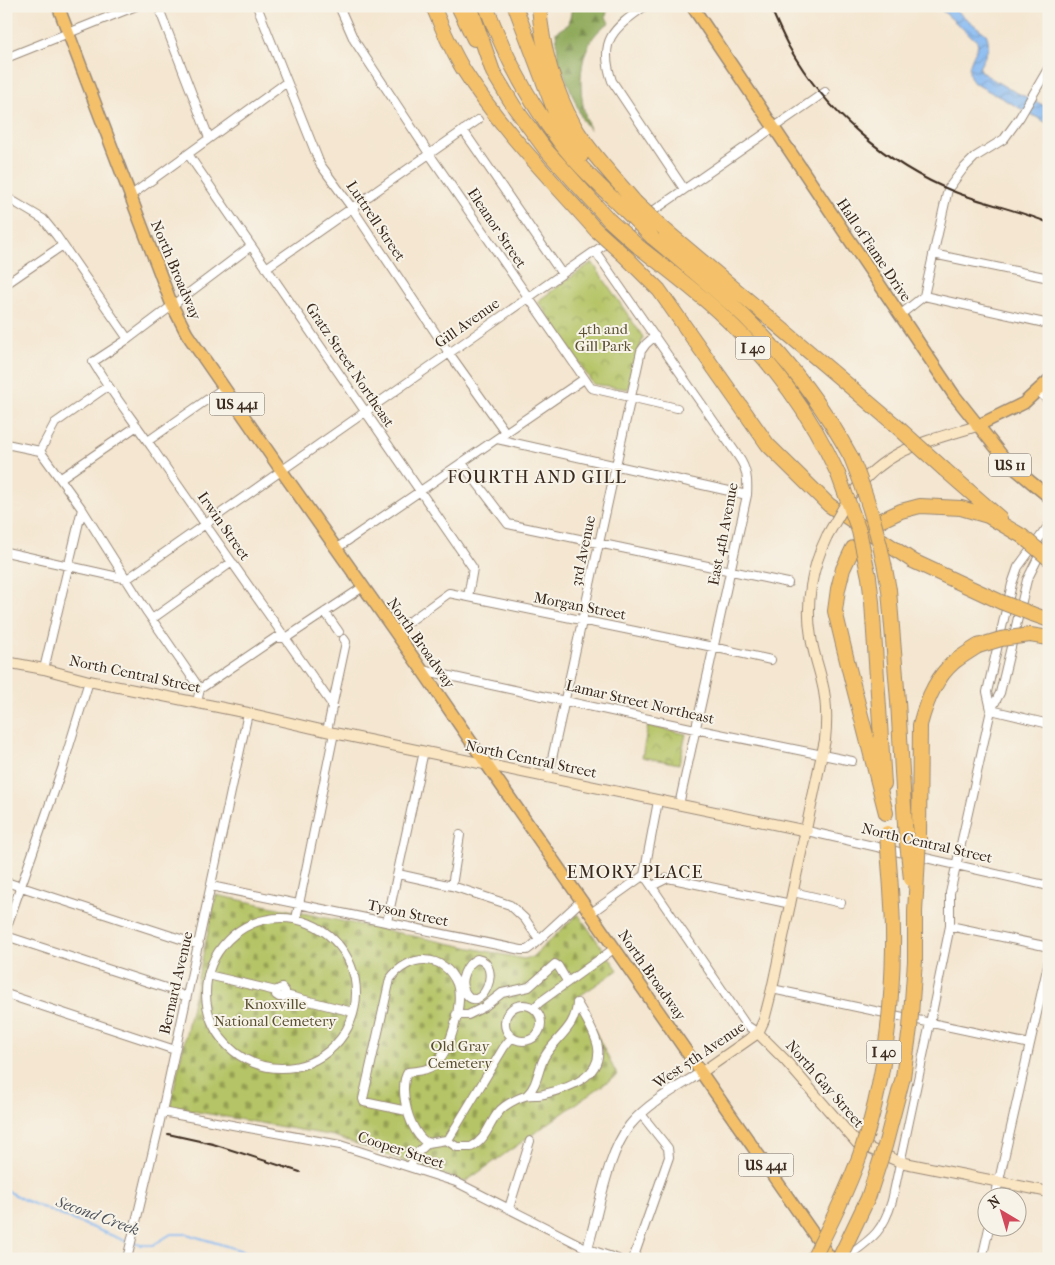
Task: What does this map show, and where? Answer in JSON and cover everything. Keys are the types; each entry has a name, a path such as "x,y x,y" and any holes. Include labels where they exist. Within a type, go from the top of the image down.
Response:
{"highway":[{"path":"433,6 450,47 477,90 506,129 595,229 659,290 768,445 829,505 913,561 1001,602 1049,620"},
{"path":"458,6 492,72"},
{"name":"I 40","path":"470,6 492,72 515,108 546,150 610,220 639,247 724,317 786,384 808,416 838,474 859,531 869,577 872,602 886,813 893,945 890,1004 883,1061 872,1114 860,1155 836,1215 813,1259"},
{"path":"486,6 510,63 532,102 559,142 593,180 611,196 630,206"},
{"path":"515,6 558,120 582,158 611,196"},
{"path":"538,6 544,49 552,78 576,127 630,206 658,233 893,423 944,470 1049,559"},
{"name":"I 40","path":"658,233 745,317 783,358 814,397 851,457 873,513 884,558 889,590 898,701 905,825 915,912 915,961 911,1018 903,1077 885,1146 868,1198 839,1259"},
{"path":"886,813 835,611 843,570 853,548 866,533 882,520 901,510 920,506 961,508 988,516 1022,536"},
{"path":"915,912 919,838 920,725 924,708 937,682 953,663 978,646 1001,639 1030,635 1049,638"}],"main road":[{"name":"North Broadway","path":"58,6 172,305 187,334 702,1072 830,1259"},
{"name":"Hall of Fame Drive","path":"692,6 977,426 1008,463 1049,496"},
{"path":"977,426 1024,403 1049,380"},
{"name":"West 5th Avenue","path":"702,1072 758,1033 764,1020 772,989 823,756 826,723 825,702 823,683 810,632 809,597 815,566 827,536 852,494 869,473 895,454 924,442 977,426"},
{"name":"North Central Street","path":"6,662 807,832"},
{"name":"North Gay Street","path":"758,1033 786,1060 857,1143 900,1162 1049,1192"}],"street":[{"path":"6,58 136,6"},
{"path":"158,6 209,138"},
{"name":"Luttrell Street","path":"257,6 320,164 352,208 448,353 506,433"},
{"name":"Eleanor Street","path":"338,6 354,40 430,155 591,388 676,408"},
{"path":"645,6 630,17 612,35 606,49 606,64 612,81 684,189"},
{"path":"900,314 924,296 948,189 975,157 1004,138 1020,117 1049,67"},
{"path":"130,196 286,82"},
{"name":"Gill Avenue","path":"127,579 448,353 825,92"},
{"path":"266,268 478,120"},
{"path":"464,130 562,274"},
{"name":"Gratz Street Northeast","path":"188,154 473,568 468,597"},
{"path":"6,197 43,219 128,339 251,246"},
{"path":"6,284 63,245"},
{"name":"East 4th Avenue","path":"595,251 743,464 748,477 747,495 679,805"},
{"path":"933,254 1049,278"},
{"path":"924,296 1049,324"},
{"name":"3rd Avenue","path":"548,777 641,351 655,336"},
{"name":"Irwin Street","path":"128,339 92,362 334,706"},
{"path":"337,548 584,379"},
{"path":"40,451 55,423 108,386"},
{"path":"148,441 225,387"},
{"path":"1038,390 1049,401"},
{"path":"61,478 137,426"},
{"path":"497,439 747,495"},
{"path":"6,444 40,451 82,509 152,619 200,689"},
{"path":"462,462 508,524 788,583"},
{"path":"44,669 82,509"},
{"path":"991,710 987,692 1012,584 1018,567 1049,525"},
{"path":"844,1259 872,1239 887,1218 892,1201 950,926 950,893 991,710 1000,693 1028,580 1038,558 1049,543"},
{"path":"6,552 68,564 108,576 127,579"},
{"path":"152,619 232,562"},
{"path":"197,702 200,689 276,638 286,638 363,587"},
{"name":"Morgan Street","path":"395,632 449,593 771,660"},
{"path":"325,612 339,632"},
{"path":"296,919 331,732 346,642 344,639"},
{"name":"Lamar Street Northeast","path":"422,670 852,761"},
{"path":"6,929 63,766 89,681"},
{"path":"991,710 1049,724"},
{"name":"Bernard Avenue","path":"127,1259 199,946 248,712"},
{"path":"387,922 424,751"},
{"path":"591,913 644,875 658,801"},
{"name":"North Central Street","path":"807,832 1049,886"},
{"path":"452,886 460,835"},
{"path":"398,874 452,886 510,905 525,920 540,940"},
{"name":"North Gay Street","path":"644,875 746,1025 758,1033"},
{"path":"652,886 668,878 791,904"},
{"path":"6,882 199,946"},
{"name":"Tyson Street","path":"211,886 521,950 527,950 540,940 582,900"},
{"path":"793,892 841,903"},
{"path":"296,919 317,926 342,948 348,958 355,979 356,995 353,1012 341,1037 321,1056 304,1064 285,1068 257,1064 233,1051 215,1029 206,1003 208,975 211,964 223,944 241,929 262,920 296,919"},
{"path":"950,926 1049,947"},
{"path":"6,936 169,989 186,997"},
{"path":"534,1008 567,981 615,948"},
{"path":"407,1111 374,1105 364,1102 363,1099 390,980 396,971 404,965 418,960 428,960 446,968 460,987 472,999 480,997 486,992 489,985 490,975 484,962 477,959 465,971 460,987 456,1015 448,1045 438,1062 425,1069 406,1073 404,1088 407,1111 418,1135 428,1143"},
{"path":"1001,1188 1049,960"},
{"path":"456,1015 468,1015 484,1007 502,993 529,987 547,969 555,964 567,981"},
{"path":"208,975 276,991 282,988 285,994 353,1012"},
{"path":"772,989 1030,1044"},
{"path":"6,994 175,1050"},
{"path":"410,1168 416,1154 428,1143 448,1140 457,1147 469,1148 474,1146 484,1137 501,1109 527,1095 542,1094 568,1086 580,1080 594,1067 598,1055 597,1044 577,1003 576,1013 571,1024 545,1056 535,1083 527,1095"},
{"path":"523,1005 534,1008 541,1023 537,1034 528,1040 522,1041 512,1037 505,1028 504,1023 508,1012 523,1005"},
{"path":"448,1140 504,1047 512,1037"},
{"name":"West 5th Avenue","path":"584,1259 616,1149 630,1125 641,1114 702,1072"},
{"name":"Cooper Street","path":"162,1112 340,1144 456,1182 588,1249 618,1259"},
{"path":"632,1259 669,1157 668,1148 641,1114"},
{"path":"509,1208 530,1141"},
{"path":"982,1259 987,1238"}],"green space":[{"path":"572,6 608,6 606,17 609,23 598,32 589,44 584,57 581,87 590,130 582,119 558,58 556,32 569,24"},
{"name":"4th and Gill Park","path":"592,262 643,337 628,389 593,384 538,301"},
{"path":"648,726 686,734 679,764 642,757"},
{"path":"216,895 524,959 532,957 578,914 618,970 578,997 617,1075 465,1182 334,1136 170,1107"}],"water":[{"path":"937,6 950,6 986,34 988,47 979,68 981,72 1007,88 1049,108 1049,124 974,83 969,69 978,45 977,41"}],"waterway":[{"name":"Second Creek","path":"6,1190 24,1200 128,1242"},
{"name":"Second Creek","path":"133,1243 153,1245 171,1234 187,1234 269,1259"},
{"name":"Second Creek","path":"320,1259 327,1255 348,1259"}],"railway":[{"path":"770,6 789,47 821,93 839,114 882,151 905,167 955,192 1049,223"},
{"path":"168,1134 213,1144 300,1172"},
{"path":"1046,1255 1049,1246"}],"district":[{"name":"FOURTH AND GILL","path":"537,477"},
{"name":"EMORY PLACE","path":"635,872"}],"park label":[{"name":"Knoxville National Cemetery","path":"275,1012"},
{"name":"Old Gray Cemetery","path":"460,1054"}]}
